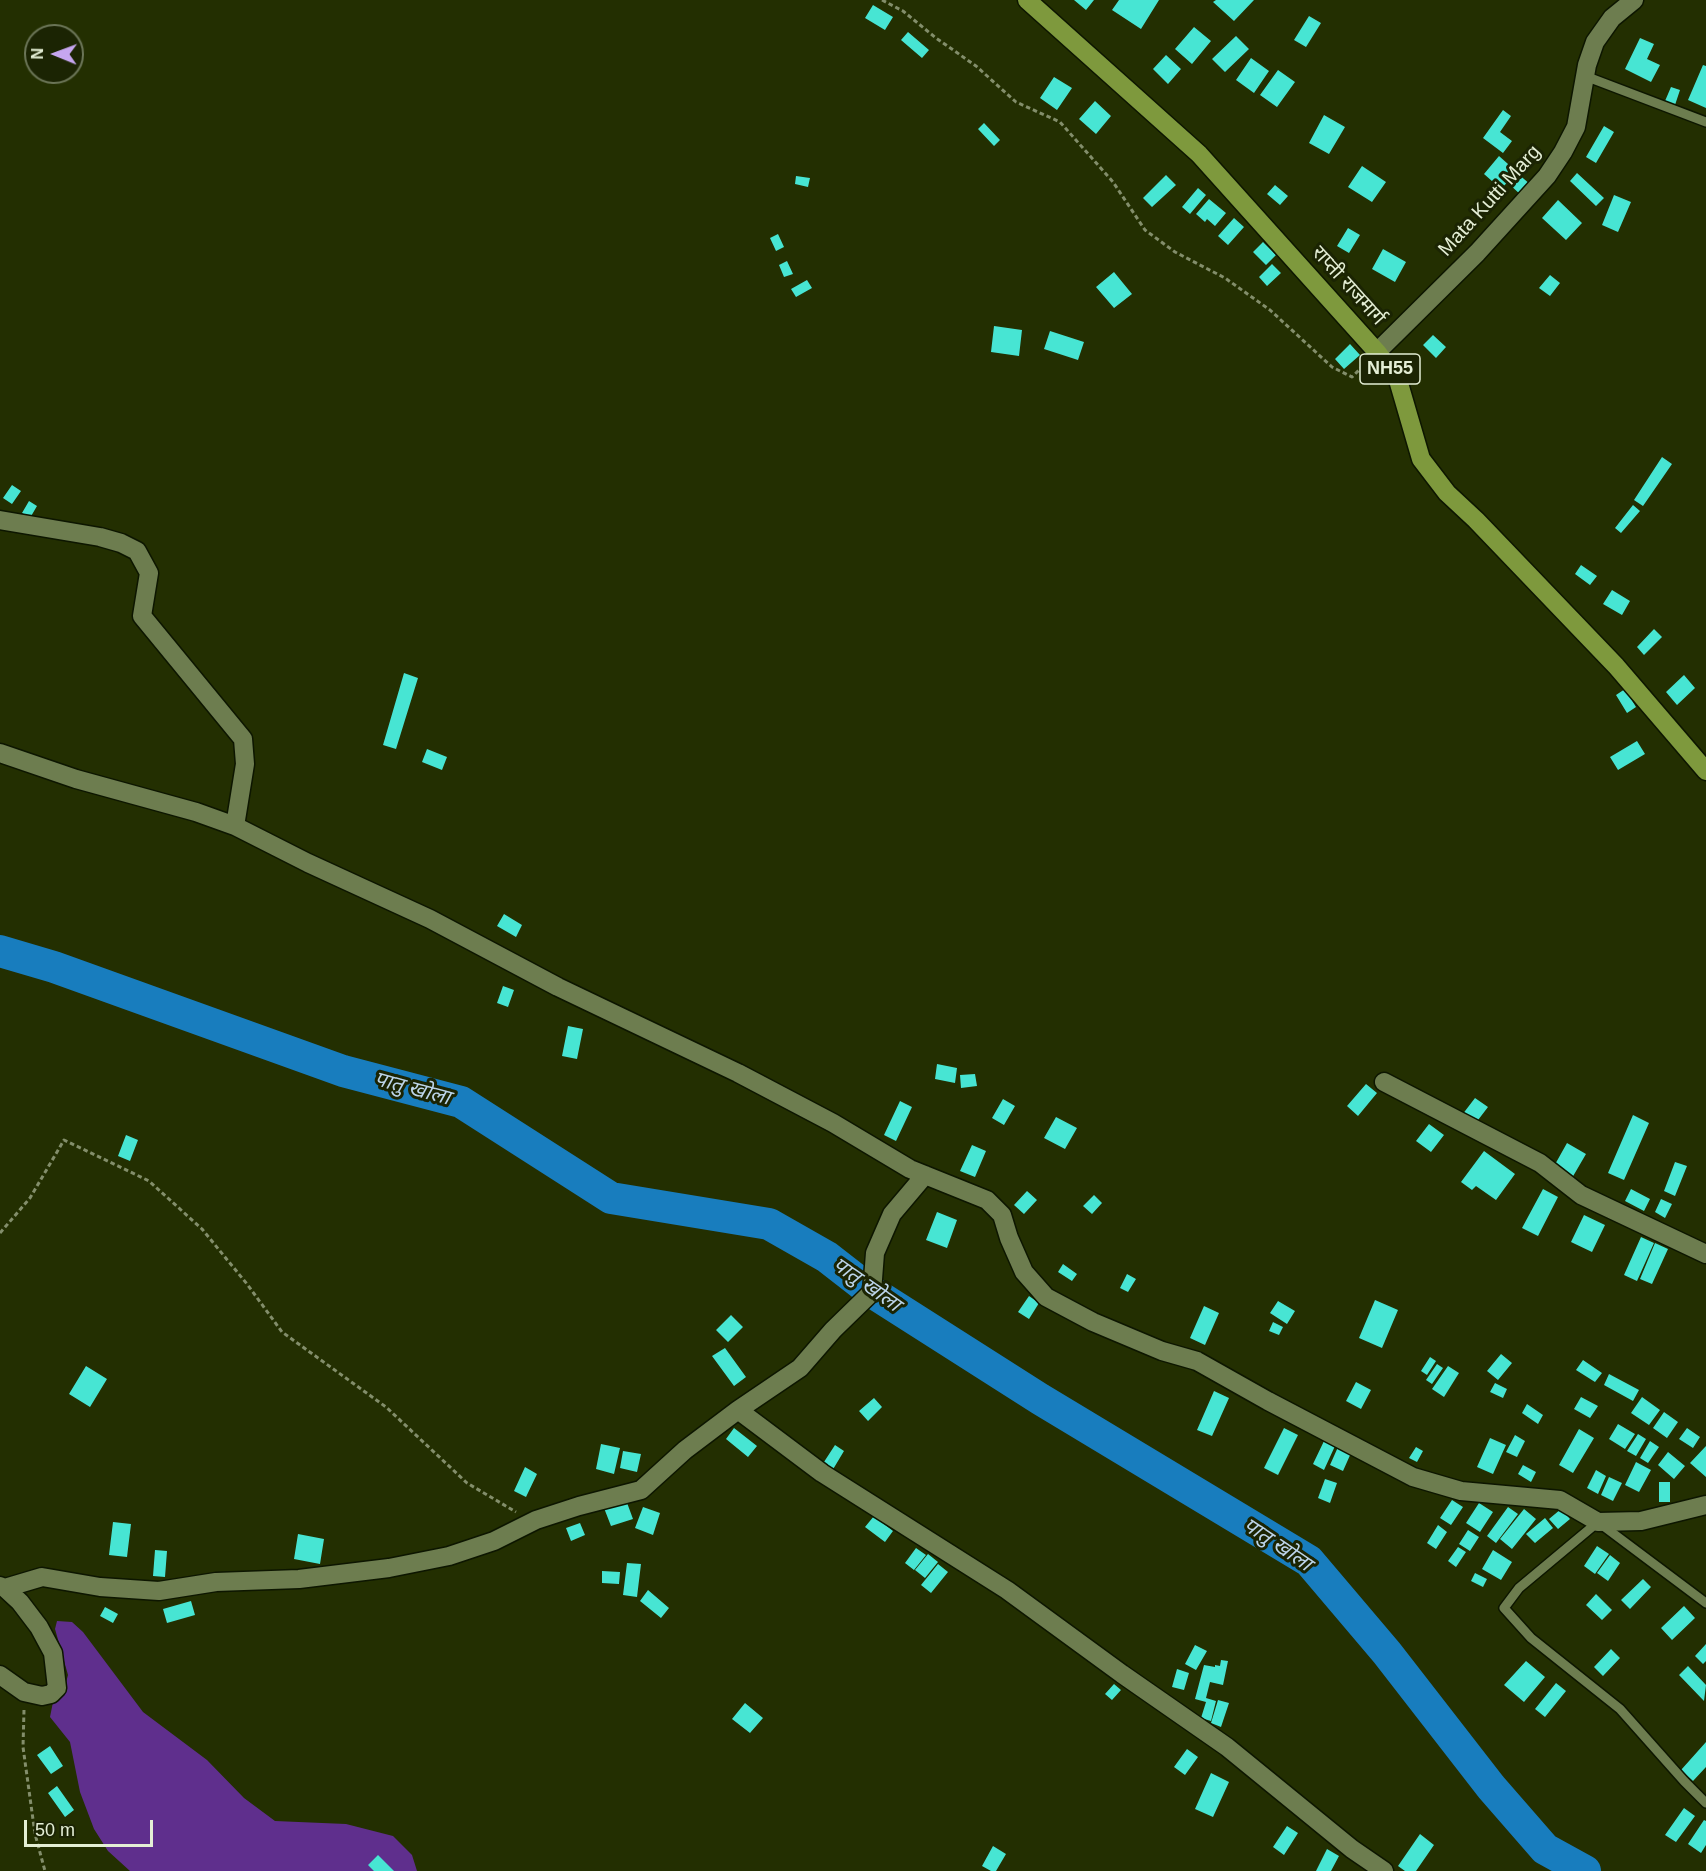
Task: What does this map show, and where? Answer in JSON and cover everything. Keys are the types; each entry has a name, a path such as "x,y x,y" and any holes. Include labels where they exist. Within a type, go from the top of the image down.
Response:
{"main road":[{"name":"राप्ती राजमार्ग","path":"1028,0 1199,154 1377,352 1398,380 1421,459 1447,493 1476,519 1616,666 1706,770"}],"street":[{"name":"Mata Kutti Marg","path":"1377,352 1477,253 1547,176 1563,153 1576,127 1587,65 1595,42 1612,18 1634,0"},
{"path":"0,520 100,537 122,543 137,551 149,573 142,616 243,739 245,764 235,826"},
{"path":"0,753 76,779 196,812 235,826 308,863 430,919 558,987 738,1073 833,1123 910,1169 987,1200 1002,1215 1024,1272 1046,1297 1093,1322 1162,1351 1197,1361 1413,1477 1461,1491 1560,1500 1598,1522 1641,1521 1706,1505"},
{"path":"1384,1082 1540,1163 1581,1195 1706,1254"},
{"path":"3,1587 42,1577 100,1587 159,1591 216,1582 299,1579 389,1568 449,1556 494,1541 533,1522 579,1506 641,1490 685,1450 800,1368 833,1330 872,1292 874,1253 892,1214 925,1175"},
{"path":"738,1410 822,1473 1007,1590 1227,1747 1352,1850 1384,1871"},
{"path":"0,1675 24,1692 42,1696 51,1694 57,1689 53,1653 39,1627 20,1602 3,1587"}],"lane":[{"path":"1585,76 1706,122"},
{"path":"1706,1603 1598,1522 1519,1588 1504,1608 1531,1638 1620,1709 1683,1781 1706,1803"}],"path":[{"path":"882,0 903,11 976,66 1016,102 1060,122 1113,182 1145,230 1175,252 1226,278 1270,310 1332,367 1352,378 1377,352"},
{"path":"0,1233 30,1198 64,1140 149,1181 202,1229 247,1284 282,1332 387,1407 467,1484 533,1522"},
{"path":"24,1692 23,1747 35,1834 45,1871"}],"shaded area":[{"path":"57,1621 72,1622 83,1632 143,1712 207,1760 244,1798 275,1821 346,1824 393,1836 412,1855 417,1871 130,1871 108,1851 94,1829 80,1792 70,1742 50,1717 53,1702 64,1690 68,1675 55,1629"}],"building":[{"path":"1074,0 1094,0 1086,10"},
{"path":"1119,0 1159,0 1141,29 1112,10"},
{"path":"1216,0 1254,0 1234,21 1213,2"},
{"path":"873,5 893,17 885,30 865,18"},
{"path":"1309,16 1321,23 1306,47 1294,40"},
{"path":"1194,27 1211,41 1192,64 1175,49"},
{"path":"908,32 929,50 922,58 901,40"},
{"path":"1236,36 1249,49 1225,72 1212,59"},
{"path":"1640,38 1654,44 1647,59 1660,65 1651,82 1625,69"},
{"path":"1166,55 1181,69 1168,84 1153,69"},
{"path":"1251,58 1269,71 1254,93 1236,80"},
{"path":"1703,65 1706,66 1706,108 1688,100"},
{"path":"1278,70 1295,82 1277,107 1260,95"},
{"path":"1054,77 1072,88 1057,110 1040,98"},
{"path":"1671,87 1680,90 1675,105 1665,101"},
{"path":"1095,101 1111,116 1096,134 1079,119"},
{"path":"1503,110 1511,116 1500,132 1512,141 1503,153 1483,138"},
{"path":"1324,115 1345,127 1329,154 1309,143"},
{"path":"984,123 1000,140 994,146 978,129"},
{"path":"1604,126 1614,132 1596,163 1586,157"},
{"path":"1499,156 1517,172 1501,189 1484,174"},
{"path":"1362,166 1386,182 1372,202 1348,187"},
{"path":"1517,173 1531,185 1522,196 1508,183"},
{"path":"1577,173 1604,198 1596,206 1570,181"},
{"path":"1166,175 1176,185 1152,207 1143,198"},
{"path":"796,176 810,178 808,187 795,184"},
{"path":"1275,185 1288,196 1280,205 1267,194"},
{"path":"1198,188 1206,195 1190,214 1182,207"},
{"path":"1614,195 1631,202 1618,232 1602,225"},
{"path":"1209,199 1226,213 1215,226 1207,219 1205,222 1196,214"},
{"path":"1558,200 1582,223 1566,240 1542,218"},
{"path":"1234,218 1244,227 1228,245 1218,236"},
{"path":"1348,228 1360,235 1349,253 1337,246"},
{"path":"778,234 784,247 776,251 770,238"},
{"path":"1263,242 1276,255 1266,265 1253,252"},
{"path":"1383,249 1406,262 1395,282 1372,269"},
{"path":"787,261 793,274 784,277 779,265"},
{"path":"1272,264 1281,273 1267,286 1259,277"},
{"path":"1114,272 1132,294 1114,308 1096,287"},
{"path":"1550,275 1560,283 1550,296 1539,288"},
{"path":"807,280 812,288 796,297 791,289"},
{"path":"994,326 1022,330 1019,356 991,352"},
{"path":"1050,331 1084,342 1078,360 1044,349"},
{"path":"1433,335 1446,347 1436,358 1423,345"},
{"path":"1350,344 1360,355 1344,369 1335,359"},
{"path":"1662,457 1672,464 1643,506 1634,500"},
{"path":"12,485 21,491 12,504 3,498"},
{"path":"29,501 37,506 30,518 22,513"},
{"path":"1633,505 1640,511 1621,533 1615,528"},
{"path":"1581,565 1597,576 1590,585 1575,574"},
{"path":"1612,590 1630,601 1622,615 1603,604"},
{"path":"1654,629 1662,637 1644,655 1637,647"},
{"path":"404,673 418,678 396,749 383,745"},
{"path":"1684,675 1695,688 1677,705 1666,692"},
{"path":"1625,689 1636,707 1627,713 1616,695"},
{"path":"1637,741 1645,754 1618,770 1610,757"},
{"path":"427,749 447,757 442,770 422,762"},
{"path":"504,914 522,925 516,937 497,926"},
{"path":"503,986 514,990 508,1007 497,1003"},
{"path":"568,1026 583,1029 577,1059 562,1056"},
{"path":"937,1064 957,1068 955,1083 935,1079"},
{"path":"975,1074 977,1086 961,1088 960,1075"},
{"path":"1366,1084 1377,1093 1358,1116 1347,1106"},
{"path":"1475,1098 1488,1107 1475,1124 1462,1115"},
{"path":"1003,1099 1015,1106 1004,1125 992,1118"},
{"path":"900,1101 912,1107 896,1141 884,1135"},
{"path":"1633,1115 1649,1123 1624,1180 1608,1173"},
{"path":"1056,1117 1077,1128 1065,1149 1044,1138"},
{"path":"1429,1124 1444,1135 1431,1152 1416,1141"},
{"path":"126,1135 138,1140 130,1161 118,1156"},
{"path":"1567,1143 1586,1154 1572,1178 1553,1168"},
{"path":"972,1145 986,1151 975,1177 960,1171"},
{"path":"1484,1151 1515,1174 1496,1200 1476,1186 1472,1190 1461,1182"},
{"path":"1675,1162 1687,1166 1675,1196 1664,1191"},
{"path":"1543,1189 1558,1197 1538,1236 1522,1228"},
{"path":"1631,1189 1650,1199 1644,1211 1625,1201"},
{"path":"1027,1191 1037,1200 1024,1214 1014,1205"},
{"path":"1094,1195 1102,1203 1092,1214 1083,1206"},
{"path":"1661,1199 1672,1204 1665,1218 1655,1212"},
{"path":"937,1212 957,1220 947,1248 926,1240"},
{"path":"1584,1215 1605,1225 1592,1252 1571,1242"},
{"path":"1641,1237 1654,1243 1637,1281 1624,1275"},
{"path":"1655,1243 1668,1249 1652,1284 1640,1279"},
{"path":"1063,1264 1077,1274 1072,1281 1058,1272"},
{"path":"1127,1274 1136,1279 1128,1292 1120,1288"},
{"path":"1029,1296 1039,1303 1029,1319 1018,1312"},
{"path":"1375,1300 1398,1310 1382,1348 1359,1338"},
{"path":"1278,1301 1295,1311 1287,1324 1270,1313"},
{"path":"1204,1306 1219,1313 1205,1345 1190,1338"},
{"path":"731,1315 743,1327 728,1342 716,1330"},
{"path":"1273,1322 1283,1327 1279,1335 1269,1331"},
{"path":"725,1348 746,1377 734,1386 712,1356"},
{"path":"1501,1354 1512,1363 1498,1380 1487,1371"},
{"path":"1430,1357 1436,1361 1427,1375 1421,1371"},
{"path":"1583,1360 1602,1373 1595,1382 1576,1370"},
{"path":"1437,1364 1443,1368 1432,1384 1426,1380"},
{"path":"86,1366 107,1379 90,1407 69,1394"},
{"path":"1448,1366 1459,1373 1444,1397 1432,1389"},
{"path":"1609,1374 1639,1390 1633,1401 1604,1385"},
{"path":"1356,1382 1371,1390 1361,1409 1346,1401"},
{"path":"1495,1383 1507,1389 1503,1398 1490,1392"},
{"path":"1214,1391 1229,1398 1212,1436 1197,1430"},
{"path":"1581,1397 1598,1406 1590,1418 1574,1409"},
{"path":"1642,1397 1660,1410 1649,1425 1631,1413"},
{"path":"874,1398 882,1407 868,1421 859,1411"},
{"path":"1527,1404 1543,1415 1538,1424 1522,1413"},
{"path":"1664,1412 1678,1422 1667,1438 1653,1428"},
{"path":"1618,1424 1635,1434 1625,1449 1609,1439"},
{"path":"734,1428 757,1446 748,1457 726,1439"},
{"path":"1284,1428 1298,1435 1278,1475 1264,1468"},
{"path":"1687,1428 1700,1437 1693,1448 1679,1439"},
{"path":"1579,1429 1594,1438 1573,1473 1559,1465"},
{"path":"1638,1434 1646,1439 1636,1456 1627,1451"},
{"path":"1515,1435 1525,1441 1517,1457 1506,1452"},
{"path":"1490,1438 1506,1445 1493,1474 1477,1467"},
{"path":"1324,1441 1335,1446 1324,1470 1313,1464"},
{"path":"1650,1441 1659,1447 1648,1463 1640,1458"},
{"path":"601,1444 620,1448 614,1474 596,1469"},
{"path":"835,1445 844,1451 832,1471 822,1465"},
{"path":"1706,1446 1706,1477 1690,1463"},
{"path":"1338,1447 1351,1453 1343,1471 1330,1465"},
{"path":"1416,1447 1423,1451 1417,1462 1409,1458"},
{"path":"623,1451 641,1454 637,1472 620,1468"},
{"path":"1668,1452 1685,1466 1674,1479 1658,1465"},
{"path":"1636,1462 1651,1470 1639,1492 1625,1485"},
{"path":"1523,1465 1536,1472 1531,1482 1518,1474"},
{"path":"525,1467 537,1474 526,1497 514,1491"},
{"path":"1596,1470 1606,1476 1598,1494 1587,1488"},
{"path":"1609,1477 1622,1483 1613,1501 1601,1495"},
{"path":"1325,1479 1337,1483 1330,1503 1318,1498"},
{"path":"1659,1482 1670,1482 1670,1502 1659,1502"},
{"path":"626,1500 633,1519 611,1526 604,1508"},
{"path":"1452,1500 1463,1507 1451,1525 1440,1518"},
{"path":"1479,1503 1493,1512 1480,1532 1466,1523"},
{"path":"643,1507 660,1513 653,1535 635,1528"},
{"path":"1508,1507 1518,1514 1496,1543 1487,1536"},
{"path":"1524,1509 1536,1519 1512,1549 1500,1539"},
{"path":"1561,1509 1570,1519 1558,1529 1549,1519"},
{"path":"874,1516 893,1531 885,1542 865,1527"},
{"path":"1545,1518 1553,1528 1535,1543 1526,1534"},
{"path":"113,1522 131,1524 127,1557 109,1555"},
{"path":"580,1523 585,1535 571,1541 566,1528"},
{"path":"1438,1525 1447,1532 1436,1549 1427,1543"},
{"path":"1468,1530 1479,1537 1470,1551 1459,1544"},
{"path":"298,1534 324,1539 320,1564 294,1559"},
{"path":"1597,1546 1609,1554 1595,1574 1584,1566"},
{"path":"1458,1547 1466,1552 1456,1567 1448,1561"},
{"path":"916,1548 926,1555 914,1570 905,1563"},
{"path":"155,1550 167,1551 165,1577 153,1576"},
{"path":"1493,1550 1512,1562 1501,1580 1482,1569"},
{"path":"928,1554 938,1562 925,1578 915,1570"},
{"path":"1610,1555 1620,1563 1608,1581 1597,1573"},
{"path":"627,1563 641,1564 637,1597 623,1595"},
{"path":"938,1564 948,1572 931,1593 921,1585"},
{"path":"602,1571 620,1572 619,1584 602,1583"},
{"path":"1475,1573 1487,1579 1483,1587 1471,1581"},
{"path":"1643,1579 1651,1587 1630,1609 1621,1600"},
{"path":"648,1590 669,1608 661,1618 640,1601"},
{"path":"1596,1594 1612,1610 1602,1620 1586,1605"},
{"path":"191,1601 195,1615 167,1623 163,1609"},
{"path":"1684,1606 1695,1618 1672,1640 1661,1628"},
{"path":"105,1607 118,1614 113,1623 100,1616"},
{"path":"1706,1644 1706,1661 1703,1664 1695,1656"},
{"path":"1195,1645 1207,1651 1196,1670 1185,1664"},
{"path":"1611,1649 1620,1658 1603,1676 1594,1667"},
{"path":"1221,1660 1228,1661 1223,1685 1210,1682 1206,1698 1216,1701 1211,1721 1201,1718 1206,1702 1195,1699 1204,1665 1220,1666"},
{"path":"1526,1661 1545,1677 1524,1702 1504,1685"},
{"path":"1688,1666 1706,1685 1704,1701 1679,1675"},
{"path":"1177,1669 1189,1673 1184,1690 1172,1687"},
{"path":"1556,1683 1566,1691 1545,1717 1535,1709"},
{"path":"1114,1684 1121,1690 1112,1700 1105,1694"},
{"path":"1218,1700 1229,1703 1221,1727 1211,1723"},
{"path":"745,1703 763,1718 750,1733 732,1719"},
{"path":"1706,1742 1706,1767 1693,1781 1681,1770"},
{"path":"50,1746 63,1766 51,1774 37,1755"},
{"path":"1187,1749 1198,1757 1185,1775 1174,1767"},
{"path":"1211,1773 1229,1782 1213,1817 1195,1809"},
{"path":"57,1786 74,1810 65,1817 48,1793"},
{"path":"1684,1808 1695,1816 1676,1842 1665,1835"},
{"path":"1704,1820 1706,1821 1706,1845 1701,1853 1688,1844"},
{"path":"1287,1826 1298,1833 1284,1855 1273,1847"},
{"path":"1420,1834 1434,1845 1416,1871 1405,1871 1398,1866"},
{"path":"993,1846 1006,1854 996,1871 982,1866"},
{"path":"1327,1849 1339,1856 1331,1871 1316,1871"},
{"path":"378,1855 394,1871 374,1871 368,1865"}],"waterway":[{"name":"पातु खोला","path":"0,951 54,967 343,1071 461,1102 611,1198 769,1224 827,1257 872,1292 1040,1399 1309,1561 1387,1653 1491,1787 1545,1849 1585,1871"}]}
